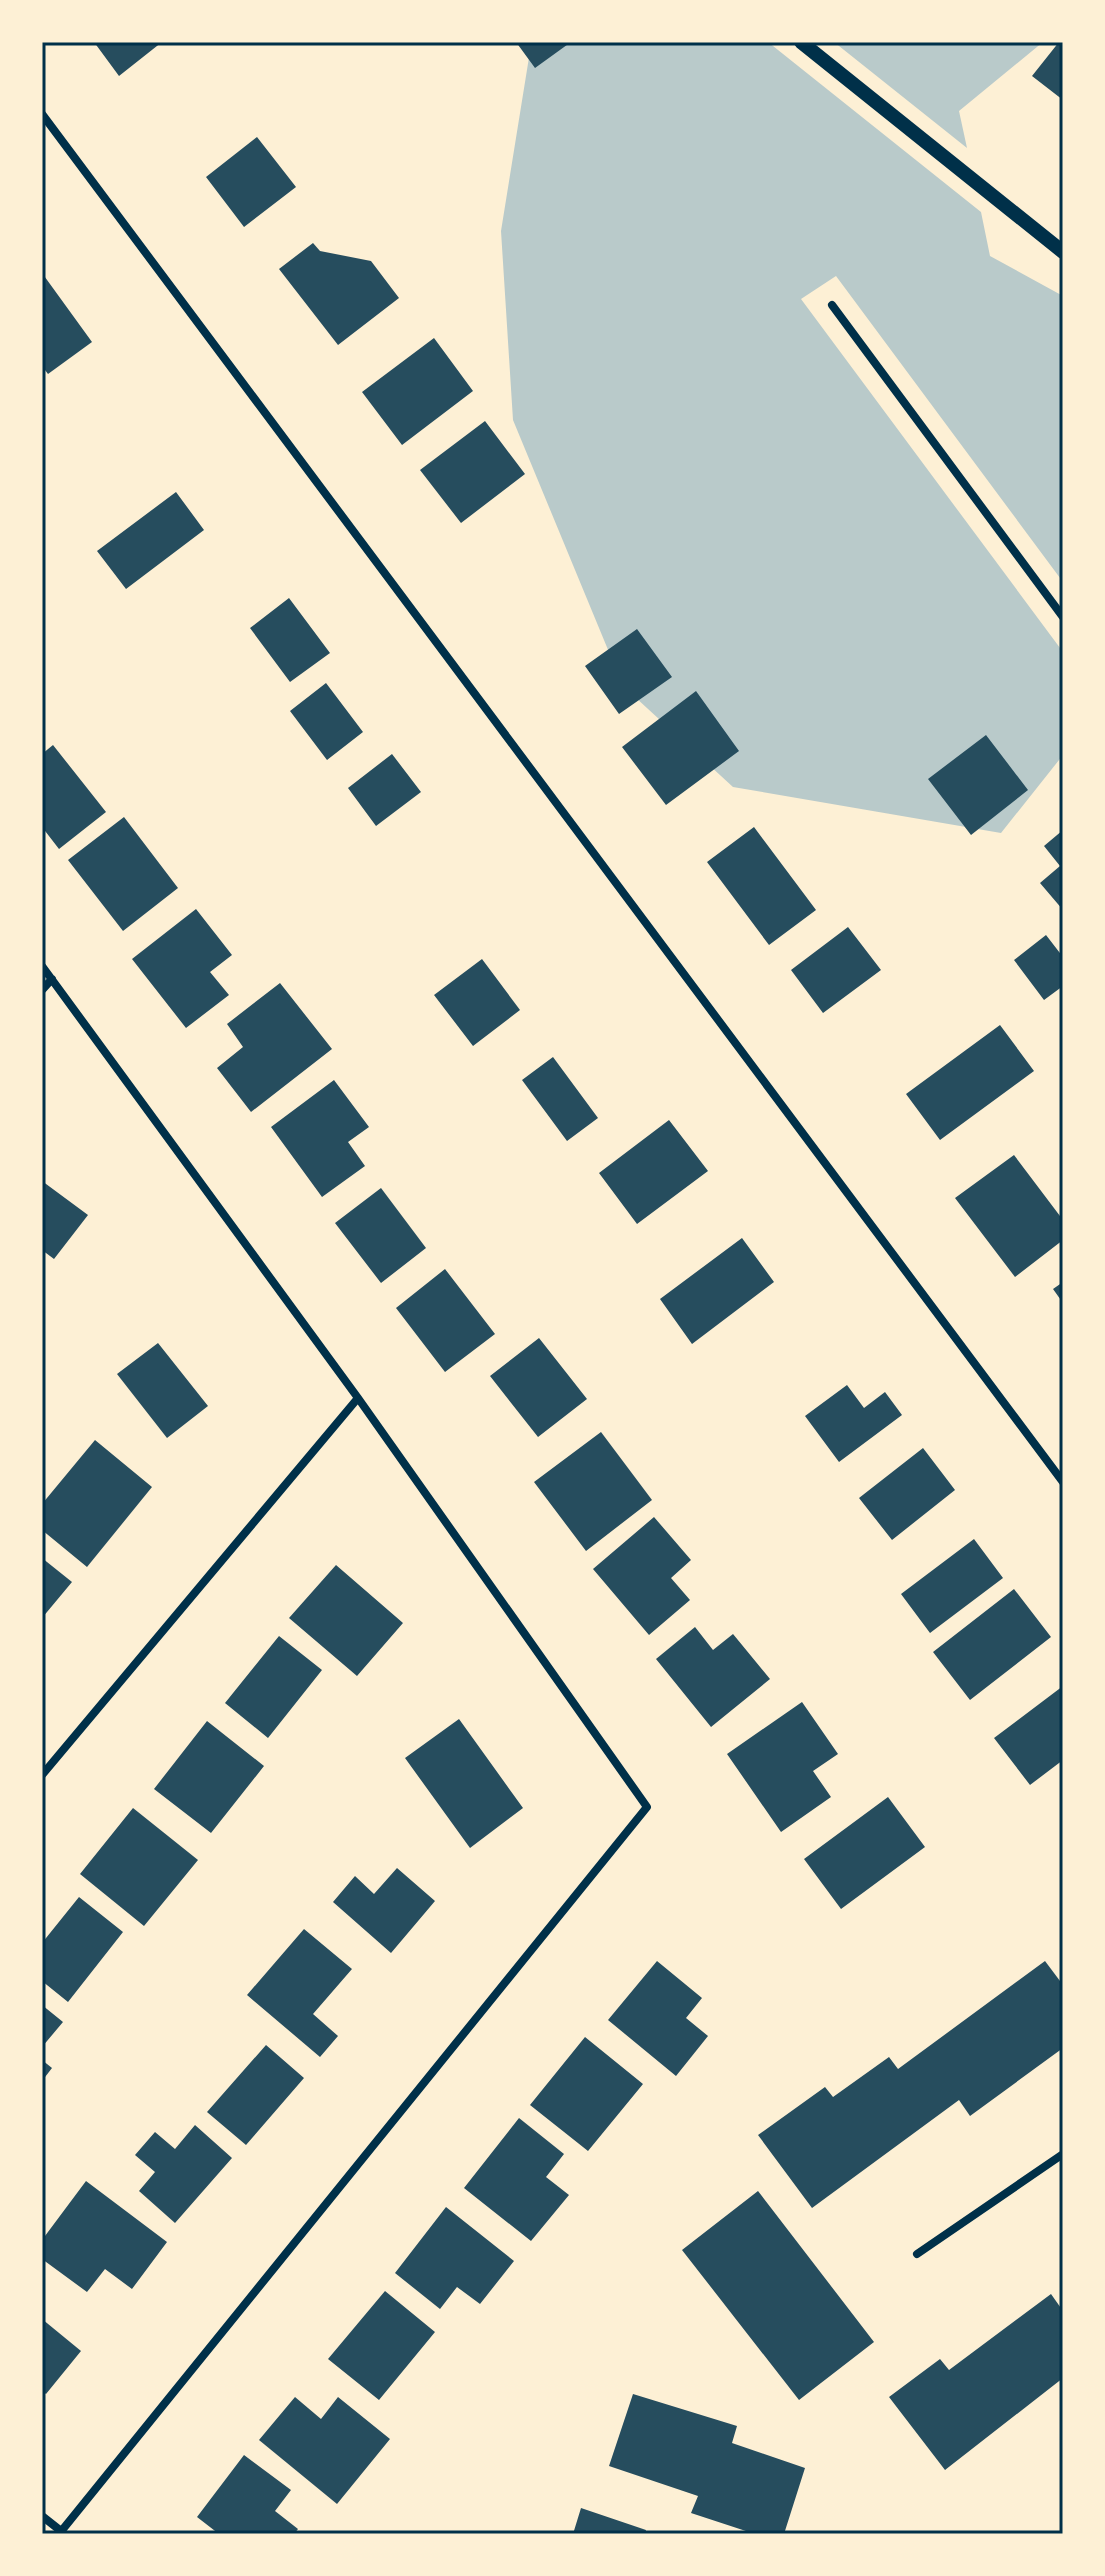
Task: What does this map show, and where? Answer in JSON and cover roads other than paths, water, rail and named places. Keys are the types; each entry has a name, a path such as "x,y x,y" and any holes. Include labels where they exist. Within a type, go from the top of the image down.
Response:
{"street":[{"path":"801,42 1063,252"},
{"path":"42,114 1063,1482"},
{"path":"832,305 1063,617"},
{"path":"42,966 358,1398 647,1807 60,2532 42,2516"},
{"path":"42,990 52,979"},
{"path":"42,1775 358,1398"},
{"path":"917,2254 1063,2154"}]}
